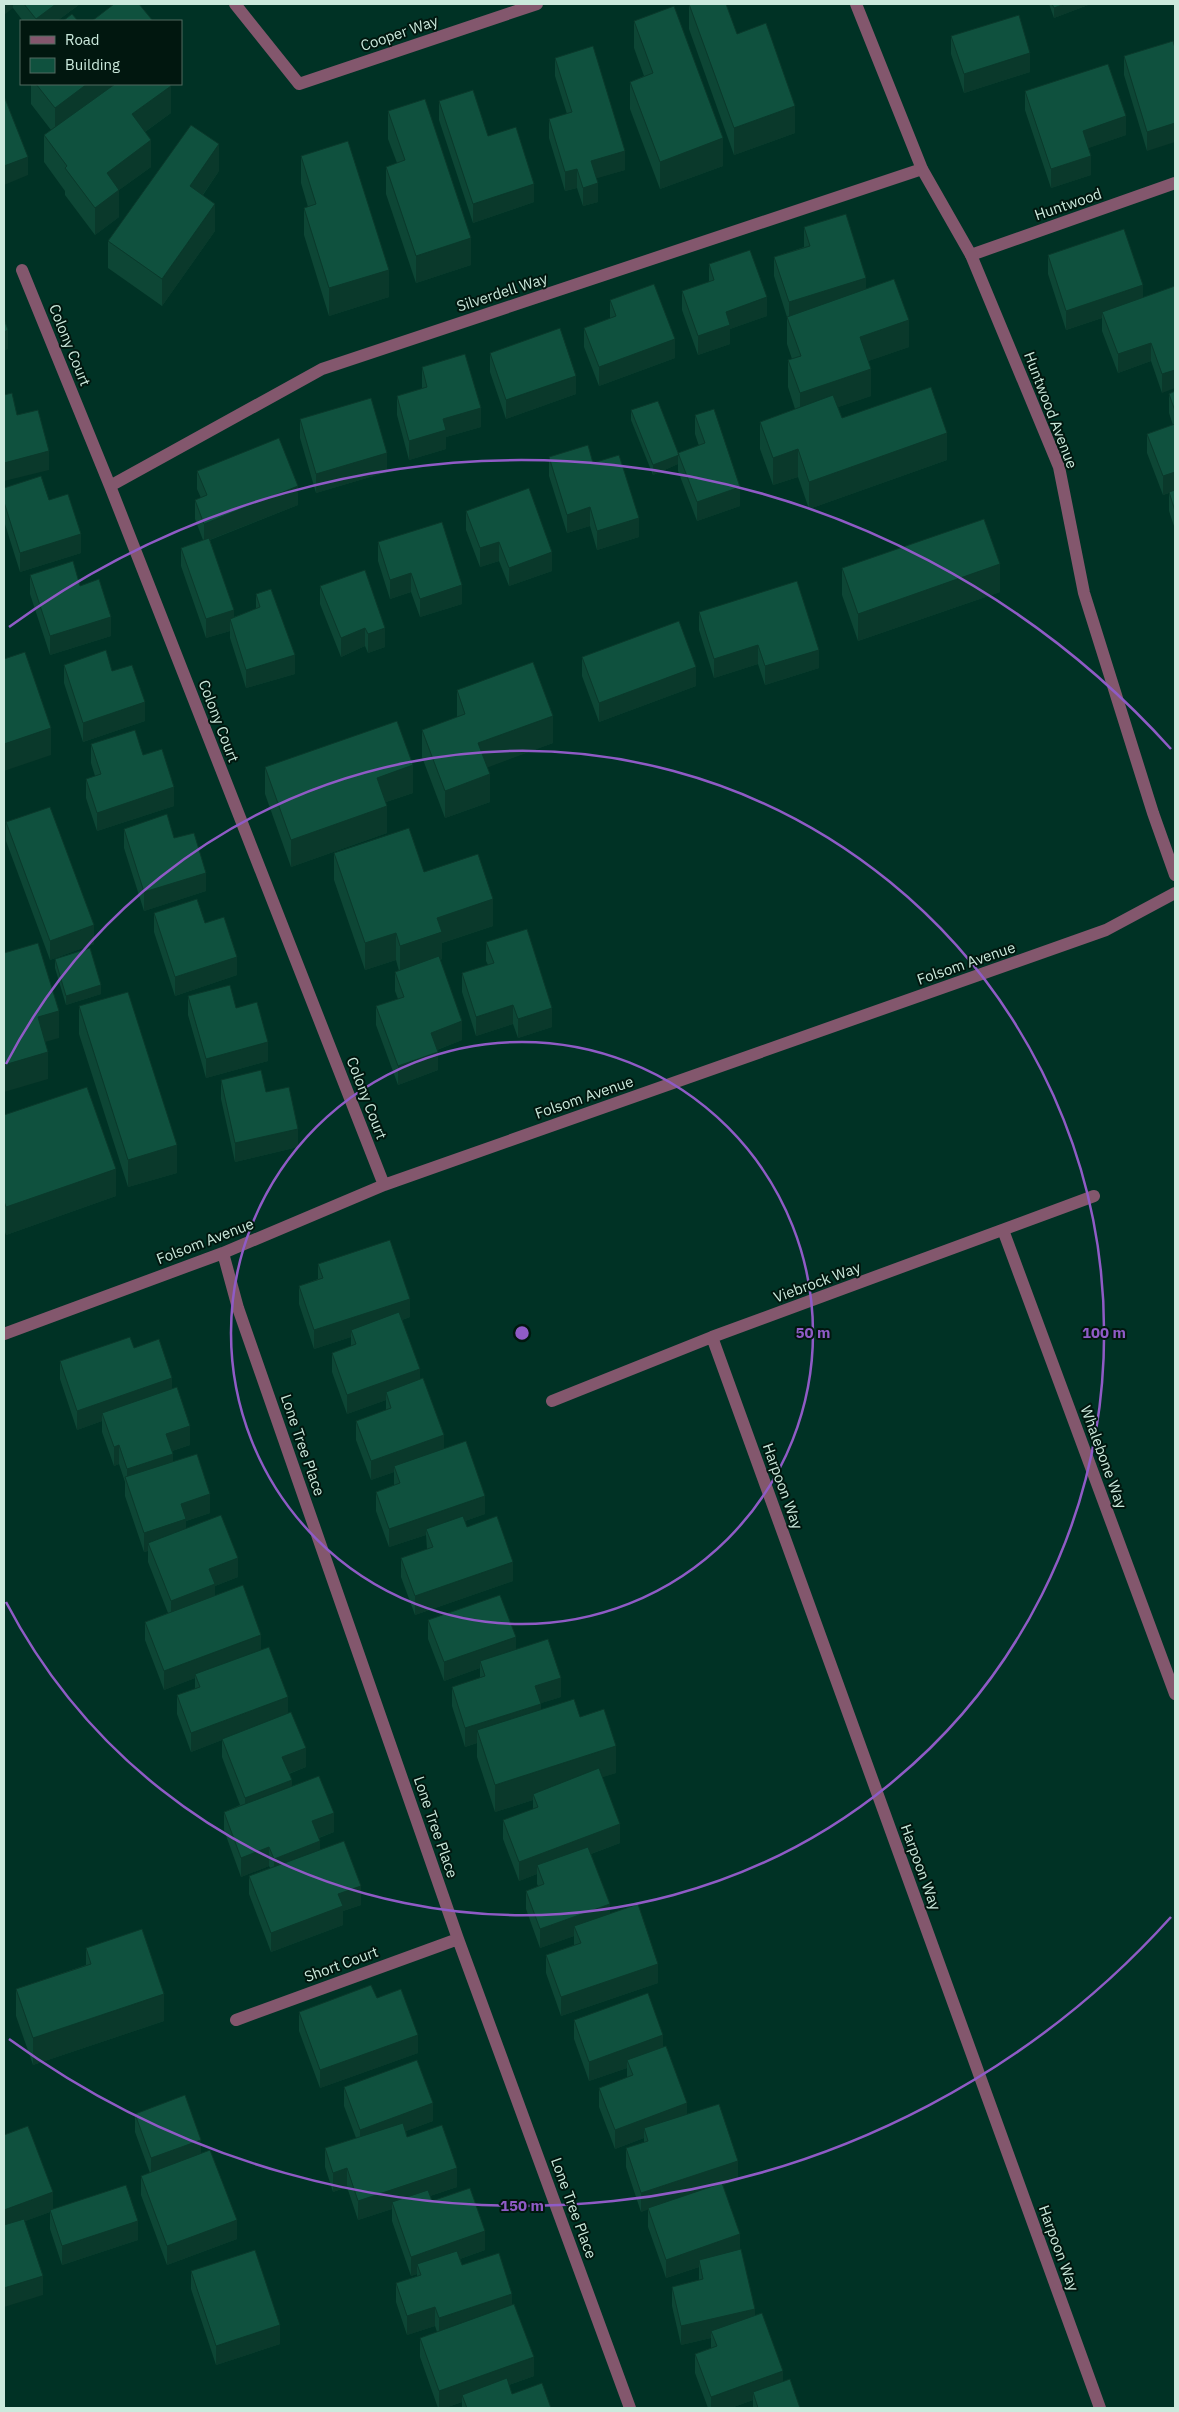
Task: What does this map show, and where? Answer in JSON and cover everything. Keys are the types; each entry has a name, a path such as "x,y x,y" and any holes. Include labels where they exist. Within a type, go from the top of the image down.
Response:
{"street":[{"name":"Cooper Way","path":"235,4 299,84 537,4"},
{"name":"Huntwood Avenue","path":"856,4 922,169 971,255 1059,468 1084,593 1123,722 1175,875"},
{"name":"Silverdell Way","path":"110,486 322,369 922,169"},
{"name":"Huntwood","path":"971,255 1175,184"},
{"name":"Colony Court","path":"22,270 110,486 384,1185"},
{"name":"Folsom Avenue","path":"4,1334 223,1253 384,1185 1106,930 1175,893"},
{"name":"Viebrock Way","path":"552,1401 712,1337 1094,1196"},
{"name":"Whalebone Way","path":"1003,1230 1175,1694"},
{"name":"Lone Tree Place","path":"223,1253 241,1318 458,1939 630,2408"},
{"name":"Harpoon Way","path":"712,1337 1100,2408"},
{"name":"Short Court","path":"236,2020 458,1939"}],"building":[{"path":"24,4 56,4 36,19"},
{"path":"114,4 139,4 152,20 93,20"},
{"path":"689,4 726,4 737,34 766,23 795,106 734,128"},
{"path":"1052,4 1065,4 1054,8"},
{"path":"674,6 723,138 660,162 630,82 653,73 634,21"},
{"path":"72,14 77,20 64,20"},
{"path":"1019,15 1030,53 964,74 951,36"},
{"path":"1173,41 1175,48 1175,123 1147,132 1124,56"},
{"path":"593,46 625,151 591,161 598,183 583,188 577,169 565,172 549,119 572,112 555,58"},
{"path":"1108,64 1126,116 1083,131 1091,156 1051,169 1025,91"},
{"path":"37,85 86,85 55,108"},
{"path":"114,85 171,86 132,114 151,140 107,173 119,190 95,208 65,168 67,166 44,135"},
{"path":"473,90 488,136 516,127 534,184 473,204 439,101"},
{"path":"4,96 28,157 4,166"},
{"path":"425,99 471,238 416,256 386,167 405,160 388,111"},
{"path":"191,125 219,144 190,186 215,204 162,279 108,241"},
{"path":"348,141 389,270 329,288 304,208 316,204 301,156"},
{"path":"846,214 866,278 789,302 774,257 810,246 804,227"},
{"path":"1124,229 1143,285 1066,311 1048,255"},
{"path":"750,250 767,297 726,312 730,325 698,336 682,291 714,280 709,264"},
{"path":"894,279 909,320 860,337 871,369 800,393 788,360 801,356 787,317"},
{"path":"654,284 675,339 599,367 584,328 616,316 610,300"},
{"path":"1175,286 1175,370 1162,374 1151,343 1118,354 1102,312"},
{"path":"4,319 8,330 4,332"},
{"path":"560,328 576,376 506,400 490,353"},
{"path":"465,354 481,408 443,419 446,430 409,441 397,396 427,387 422,367"},
{"path":"931,387 947,433 809,482 798,449 773,458 760,422 833,395 842,418"},
{"path":"1175,391 1175,411 1169,394"},
{"path":"12,393 17,415 38,410 49,451 4,463 4,395"},
{"path":"371,398 387,453 316,474 300,419"},
{"path":"658,401 679,455 653,465 631,410"},
{"path":"714,409 740,487 697,502 678,453 705,443 695,415"},
{"path":"1175,424 1175,472 1163,476 1147,434"},
{"path":"279,438 298,486 204,524 195,500 207,495 197,471"},
{"path":"588,445 593,463 619,455 639,518 597,531 590,507 567,515 549,457"},
{"path":"41,476 49,500 68,494 81,534 20,553 4,502 4,488"},
{"path":"529,488 552,552 509,568 499,542 480,548 466,511"},
{"path":"1175,490 1175,511 1169,492"},
{"path":"984,519 1000,564 858,614 842,568"},
{"path":"442,522 462,585 420,599 411,573 390,580 378,542"},
{"path":"209,538 234,610 206,619 181,548"},
{"path":"73,561 80,586 99,579 111,617 50,636 30,575"},
{"path":"365,570 385,628 368,634 365,628 341,638 320,586"},
{"path":"797,581 819,650 765,666 758,645 714,659 699,612"},
{"path":"271,589 295,655 246,670 230,619 260,607 256,594"},
{"path":"679,621 696,667 599,703 582,657"},
{"path":"106,650 112,671 132,665 145,702 83,723 64,665"},
{"path":"25,652 51,728 4,744 4,659"},
{"path":"533,662 553,716 478,743 490,774 445,791 422,730 465,714 457,690"},
{"path":"397,721 413,765 377,778 387,806 291,840 265,767"},
{"path":"135,730 143,755 162,749 174,787 97,813 86,779 101,774 91,744"},
{"path":"50,807 94,925 50,941 6,822"},
{"path":"167,814 174,838 194,833 206,873 144,892 124,829"},
{"path":"409,828 424,872 478,854 493,899 437,918 442,932 400,946 396,933 365,943 334,853"},
{"path":"197,899 205,923 224,917 237,957 175,977 154,913"},
{"path":"527,929 552,1008 518,1019 513,1005 476,1017 462,973 494,963 486,942"},
{"path":"38,943 59,1011 38,1017 48,1052 4,1065 4,953"},
{"path":"90,948 101,985 66,996 55,959"},
{"path":"439,956 462,1021 431,1033 438,1052 398,1066 376,1006 404,997 395,972"},
{"path":"230,985 236,1008 257,1002 268,1042 206,1059 188,996"},
{"path":"128,992 177,1145 128,1160 79,1006"},
{"path":"261,1070 266,1092 289,1087 298,1129 235,1143 221,1080"},
{"path":"87,1087 116,1169 6,1207 4,1201 4,1115"},
{"path":"390,1240 410,1299 314,1330 299,1286 323,1278 318,1264"},
{"path":"399,1312 420,1369 347,1395 332,1353 356,1344 351,1330"},
{"path":"130,1337 134,1348 159,1339 172,1378 77,1411 60,1361"},
{"path":"423,1378 444,1435 371,1461 356,1421 391,1408 386,1392"},
{"path":"177,1387 190,1426 166,1434 173,1454 127,1469 119,1445 114,1447 102,1413"},
{"path":"466,1441 485,1496 389,1529 376,1492 400,1483 394,1466"},
{"path":"197,1454 210,1494 181,1504 186,1519 144,1533 125,1477"},
{"path":"221,1515 238,1558 209,1569 215,1584 171,1601 148,1543"},
{"path":"463,1516 467,1527 497,1516 513,1562 415,1596 401,1558 433,1547 426,1529"},
{"path":"243,1585 261,1635 164,1671 145,1622"},
{"path":"500,1595 516,1637 444,1662 428,1620"},
{"path":"548,1639 561,1678 535,1686 541,1704 465,1728 452,1687 485,1676 480,1661"},
{"path":"269,1647 288,1697 191,1733 177,1695 200,1687 195,1674"},
{"path":"574,1699 580,1717 604,1709 616,1746 495,1785 477,1730"},
{"path":"291,1712 306,1748 282,1757 292,1780 245,1798 222,1739"},
{"path":"599,1768 620,1824 519,1862 503,1820 538,1807 533,1794"},
{"path":"319,1776 334,1813 312,1821 320,1841 274,1859 269,1847 241,1858 224,1812"},
{"path":"344,1841 361,1886 338,1894 343,1906 271,1933 249,1876"},
{"path":"588,1847 610,1904 540,1929 526,1891 544,1884 537,1865"},
{"path":"638,1904 658,1964 561,1997 546,1955 581,1943 574,1926"},
{"path":"142,1929 164,1994 33,2038 16,1989 91,1964 86,1948"},
{"path":"371,1985 377,1998 401,1989 418,2035 320,2070 299,2012"},
{"path":"648,1993 663,2035 589,2062 574,2020"},
{"path":"666,2046 687,2103 615,2130 599,2088 633,2075 627,2060"},
{"path":"417,2060 433,2103 360,2130 344,2087"},
{"path":"185,2095 201,2140 151,2158 135,2114"},
{"path":"719,2104 738,2161 641,2193 626,2148 648,2141 644,2128"},
{"path":"403,2123 407,2137 442,2125 457,2168 358,2201 347,2168 333,2173 325,2148"},
{"path":"28,2126 53,2192 4,2210 4,2135"},
{"path":"210,2150 237,2220 167,2246 141,2176"},
{"path":"722,2183 740,2234 666,2260 648,2208"},
{"path":"126,2185 138,2221 62,2246 50,2210"},
{"path":"470,2188 485,2231 411,2257 392,2202 428,2190 432,2201"},
{"path":"24,2219 43,2276 4,2288 4,2225"},
{"path":"741,2249 755,2309 681,2326 672,2287 703,2279 699,2260"},
{"path":"255,2250 280,2325 216,2346 191,2271"},
{"path":"457,2251 462,2265 499,2253 512,2294 439,2318 435,2307 407,2316 396,2283 421,2275 417,2264"},
{"path":"514,2304 534,2357 439,2391 420,2338"},
{"path":"762,2313 783,2371 711,2397 695,2354 717,2346 711,2331"},
{"path":"507,2378 512,2394 542,2383 551,2408 467,2408 462,2395"},
{"path":"790,2379 800,2408 758,2408 753,2392"}]}
